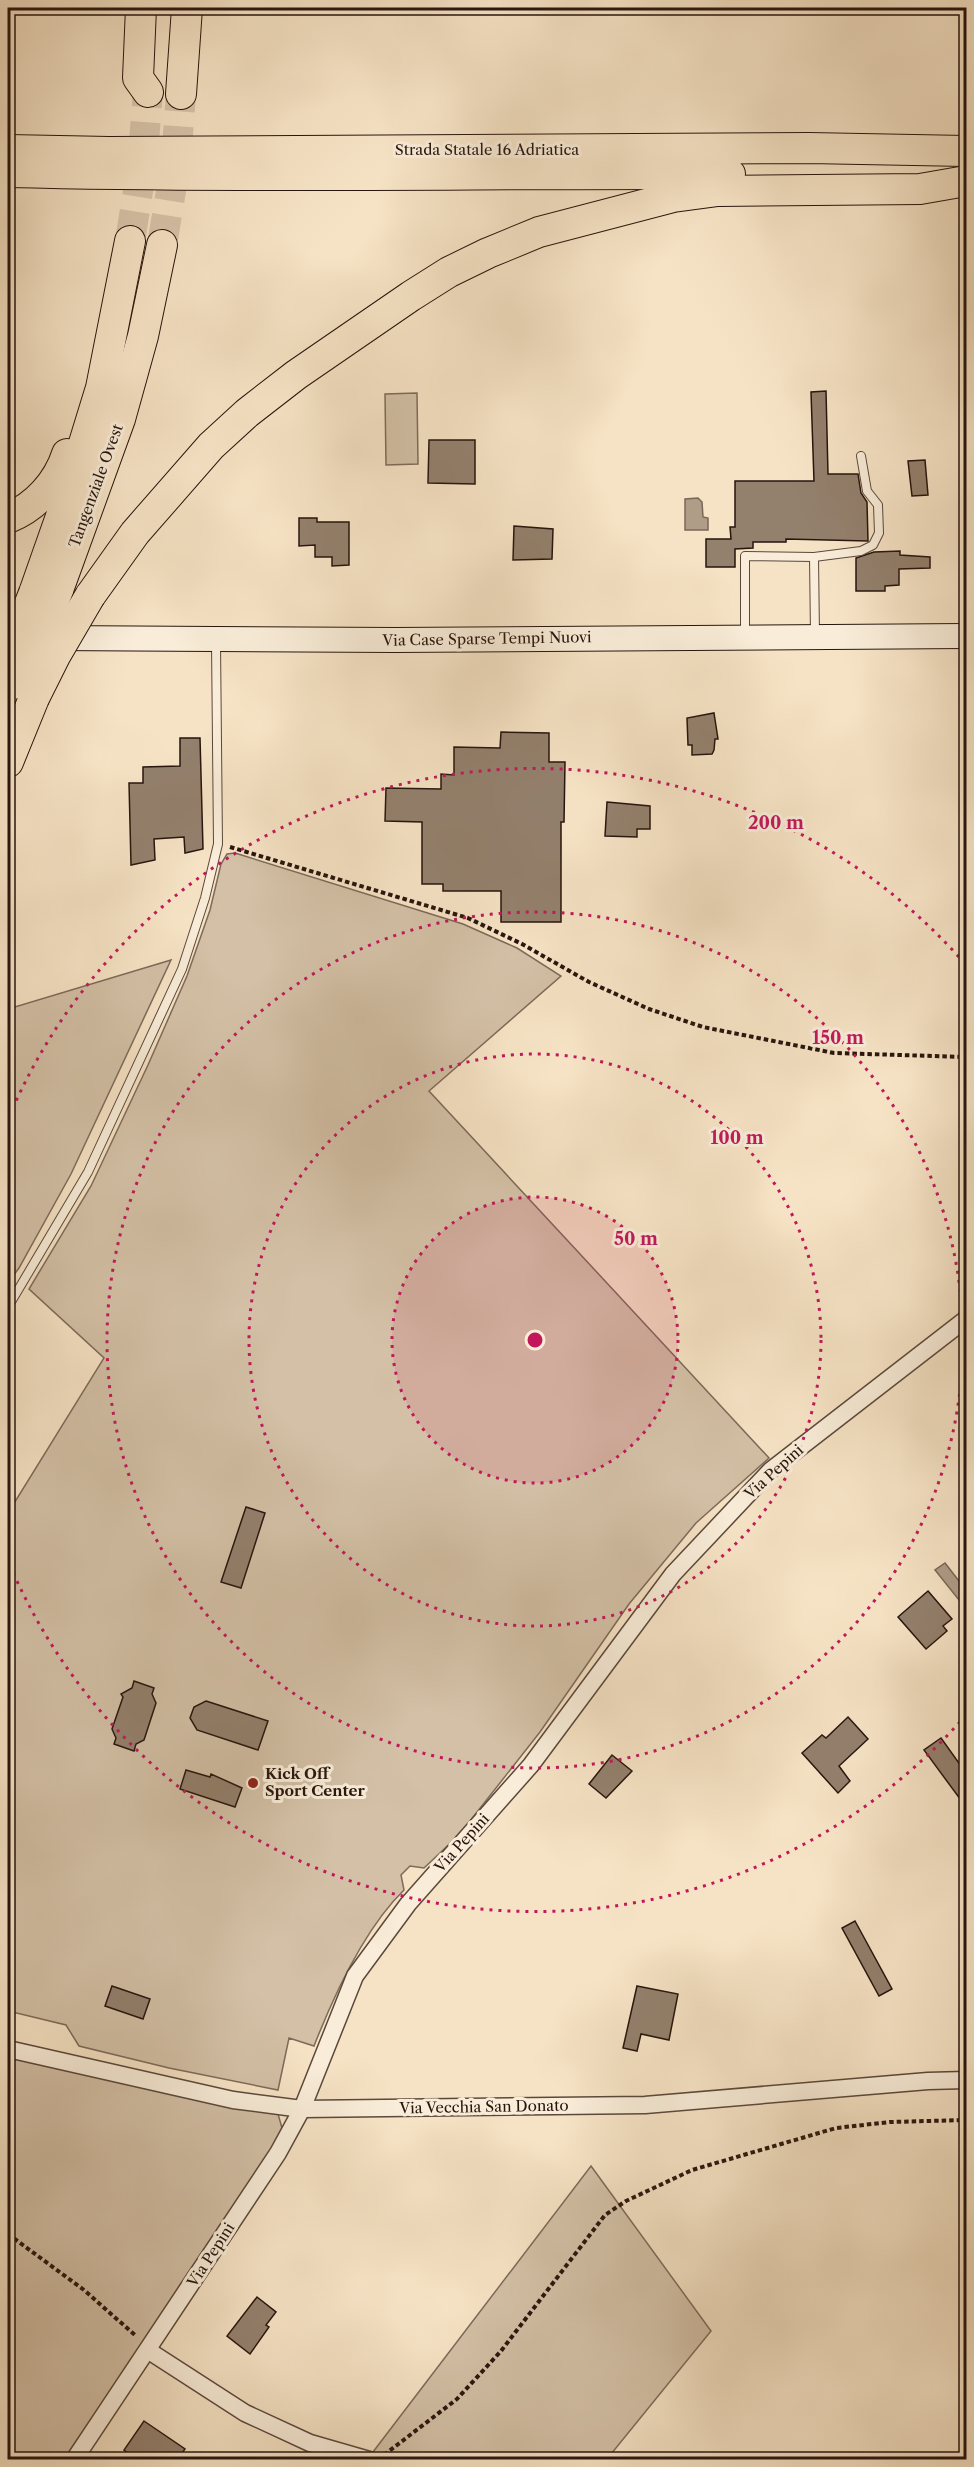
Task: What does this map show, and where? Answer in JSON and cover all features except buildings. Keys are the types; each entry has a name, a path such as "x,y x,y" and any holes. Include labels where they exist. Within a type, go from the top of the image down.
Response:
{"highway":[{"path":"141,8 138,78 148,92 153,8"},
{"path":"182,94 187,8"},
{"path":"8,139 63,142 94,152"},
{"name":"Strada Statale 16 Adriatica","path":"8,150 94,152 809,148 966,152"},
{"name":"Strada Statale 16 Adriatica","path":"8,172 197,177 386,173 966,175"},
{"path":"8,186 148,187 197,177"},
{"path":"8,762 26,695 55,656 90,596 135,533 174,488 212,446 247,413 296,375 449,272 488,252 539,232 626,207 673,197 718,191 920,189 966,181"},
{"name":"Tangenziale Ovest","path":"8,658 46,591 120,419 143,336 162,245"},
{"name":"Tangenziale Ovest","path":"8,518 36,500 53,484 62,469 88,384 112,280 127,254 101,388 65,505 26,695 8,720"}],"street":[{"name":"Via Case Sparse Tempi Nuovi","path":"8,638 395,640 966,636"},
{"name":"Via Pepini","path":"74,2460 149,2351 278,2153 302,2109 356,1976 408,1904 531,1766 673,1574 771,1470 966,1319"},
{"name":"Via Vecchia San Donato","path":"8,2049 233,2100 302,2109 645,2105 916,2082 966,2080"},
{"path":"149,2351 245,2413 310,2443 369,2460"}],"lane":[{"path":"745,637 745,556 814,557 861,551 873,545 879,533 878,506 867,491 861,456"},
{"path":"814,557 815,636"},
{"path":"8,1307 88,1172 182,969 205,898 218,844 216,639"}],"path":[{"path":"218,844 468,918 522,944 589,982 649,1009 703,1027 834,1053 966,1058"},
{"path":"378,2460 457,2399 501,2351 605,2215 626,2201 692,2170 836,2128 890,2122 966,2120"},
{"path":"8,2234 84,2290 141,2340 149,2351"}],"shaded area":[{"path":"417,393 418,464 386,465 385,394"},
{"path":"698,498 702,502 703,517 708,518 708,530 685,530 685,499"},
{"path":"235,853 463,924 517,948 561,976 429,1091 769,1458 696,1523 629,1604 540,1732 459,1835 424,1868 410,1866 401,1875 404,1890 389,1906 363,1943 331,2006 314,2046 289,2038 278,2090 169,2068 79,2046 66,2025 8,2011 8,1513 104,1358 29,1289 91,1186 187,976 210,910 221,864 227,854"},
{"path":"171,960 71,1174 19,1268 8,1283 8,1009"},
{"path":"945,1563 966,1590 966,1594 959,1600 935,1570"},
{"path":"8,2056 278,2114 282,2128 271,2155 64,2459 8,2460"},
{"path":"591,2166 711,2331 607,2459 396,2460 373,2452"}],"tunnel":[{"path":"130,241 142,166 148,92"},
{"path":"162,245 176,161 181,94"}],"place":[{"name":"Kick Off Sport Center","path":"253,1783"}]}
